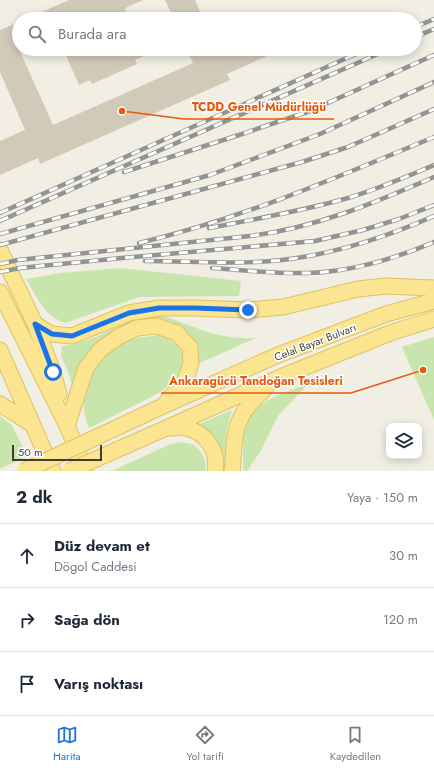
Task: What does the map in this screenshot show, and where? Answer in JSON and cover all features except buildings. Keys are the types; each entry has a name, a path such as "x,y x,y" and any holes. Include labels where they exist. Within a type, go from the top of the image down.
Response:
{"main road":[{"path":"0,250 35,324 53,372 67,426"},
{"path":"35,324 52,334 72,336 129,313 159,308 248,310 283,307 358,289 386,286 434,288"},
{"path":"0,292 67,426 86,471"},
{"name":"Celal Bayar Bulvarı","path":"24,471 163,406 278,355 386,314 434,301"},
{"name":"Celal Bayar Bulvarı","path":"70,471 278,378 390,332 434,319"},
{"path":"67,426 86,368 100,350 118,337 137,328 157,326 177,333 190,347 191,364 185,381 163,406"},
{"path":"0,350 53,471"},
{"path":"0,375 10,393 33,425"},
{"path":"232,471 235,437 240,418 251,402 278,378"},
{"path":"0,404 33,425"},
{"path":"164,429 185,427 199,432 211,446 216,463 215,471"}],"green space":[{"path":"121,268 241,281 239,296 139,297 65,323 57,320 41,305 26,279 60,273"},
{"path":"158,316 172,319 216,334 239,338 256,338 195,365 178,326 168,321 158,319 129,325 72,386 69,374 61,356 62,346 79,343 131,322"},
{"path":"159,335 168,338 176,344 182,352 182,369 177,379 159,393 89,428 86,421 84,398 89,381 99,364 113,350 128,341"},
{"path":"434,337 434,420 402,347"},
{"path":"309,383 278,416 260,452 247,471 243,470 243,439 245,426 250,416 257,408 276,396"},
{"path":"232,410 227,429 225,459 222,459 214,439 199,424"},
{"path":"0,416 12,425 27,456 0,469"},
{"path":"181,442 191,444 198,448 205,459 205,471 112,471 168,445"}],"railway":[{"path":"422,24 434,19"},
{"path":"422,34 434,29"},
{"path":"124,172 310,111 434,55"},
{"path":"0,213 351,56"},
{"path":"0,221 373,56"},
{"path":"0,234 210,175 320,134 434,82"},
{"path":"0,245 302,162 348,147 434,109"},
{"path":"139,243 215,222 289,196 434,137"},
{"path":"209,228 331,203 370,191 434,165"},
{"path":"0,264 18,260 250,236 274,232 321,221 367,205 434,177"},
{"path":"0,272 20,268 315,241 363,230 399,219 434,205"},
{"path":"145,261 248,262 302,257 321,254 360,244 434,216"},
{"path":"212,268 283,273 323,272 372,264 434,242"}],"place":[{"name":"TCDD Genel Müdürlüğü","path":"122,111"},
{"name":"Ankaragücü Tandoğan Tesisleri","path":"423,370"}],"route":[{"path":"53,372 35,324 52,334 72,336 129,313 159,308 248,310"}]}
